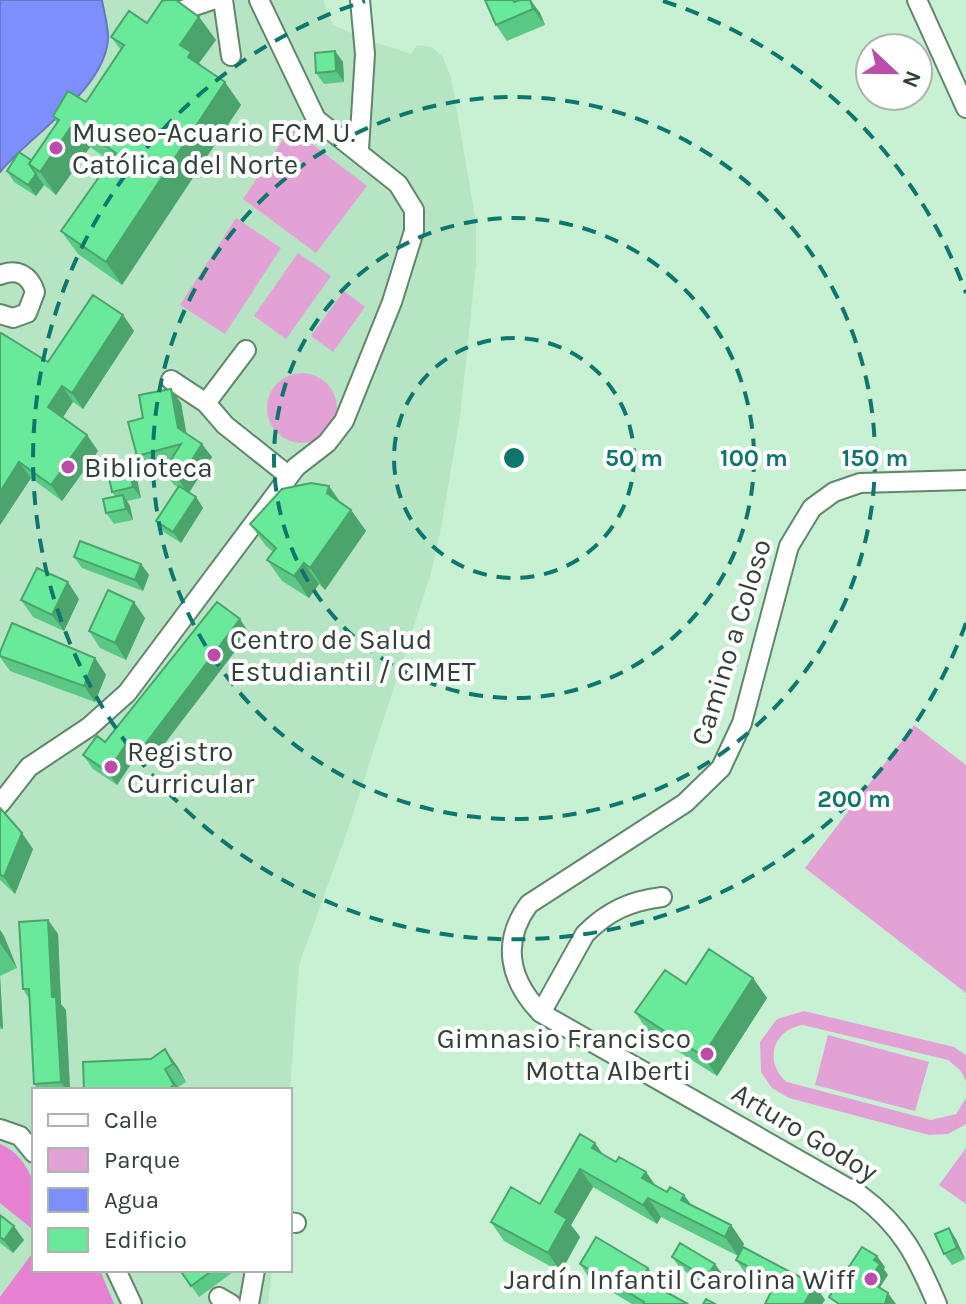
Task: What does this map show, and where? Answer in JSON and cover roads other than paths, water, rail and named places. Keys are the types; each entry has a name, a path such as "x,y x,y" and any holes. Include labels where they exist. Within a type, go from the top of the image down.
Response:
{"street":[{"path":"160,18 212,0"},
{"path":"223,0 231,56"},
{"path":"0,804 29,767 89,727 127,693 289,476 303,460 327,443 344,421 392,302 414,231 414,210 408,194 359,149 316,119 259,0"},
{"path":"359,149 365,54 360,0"},
{"path":"917,0 966,108"},
{"path":"2,341 6,316 30,309 35,292 28,277 4,270"},
{"path":"206,403 246,350"},
{"path":"171,380 206,403 225,425 289,476"},
{"name":"Camino a Coloso","path":"604,1047 541,1013 517,982 512,965 512,939 517,921 537,898 602,860 685,803 721,768 742,723 789,546 803,519 834,492 860,483 966,480"},
{"path":"541,1013 585,934 595,924 629,903 662,897"},
{"name":"Arturo Godoy","path":"604,1047 860,1195 886,1215 918,1260 937,1304"},
{"path":"0,1129 20,1136 32,1151"},
{"path":"117,1272 132,1304"},
{"path":"249,1304 255,1272"}],"water":[{"path":"0,0 102,0 108,37 95,75 81,93 0,172"}],"place":[{"name":"Museo-Acuario FCM U. Católica del Norte","path":"56,148"},
{"name":"Biblioteca","path":"68,467"},
{"name":"Centro de Salud Estudiantil / CIMET","path":"214,655"},
{"name":"Registro Curricular","path":"111,767"},
{"name":"Gimnasio Francisco Motta Alberti","path":"707,1054"},
{"name":"Jardín Infantil Carolina Wiff","path":"871,1279"}]}
